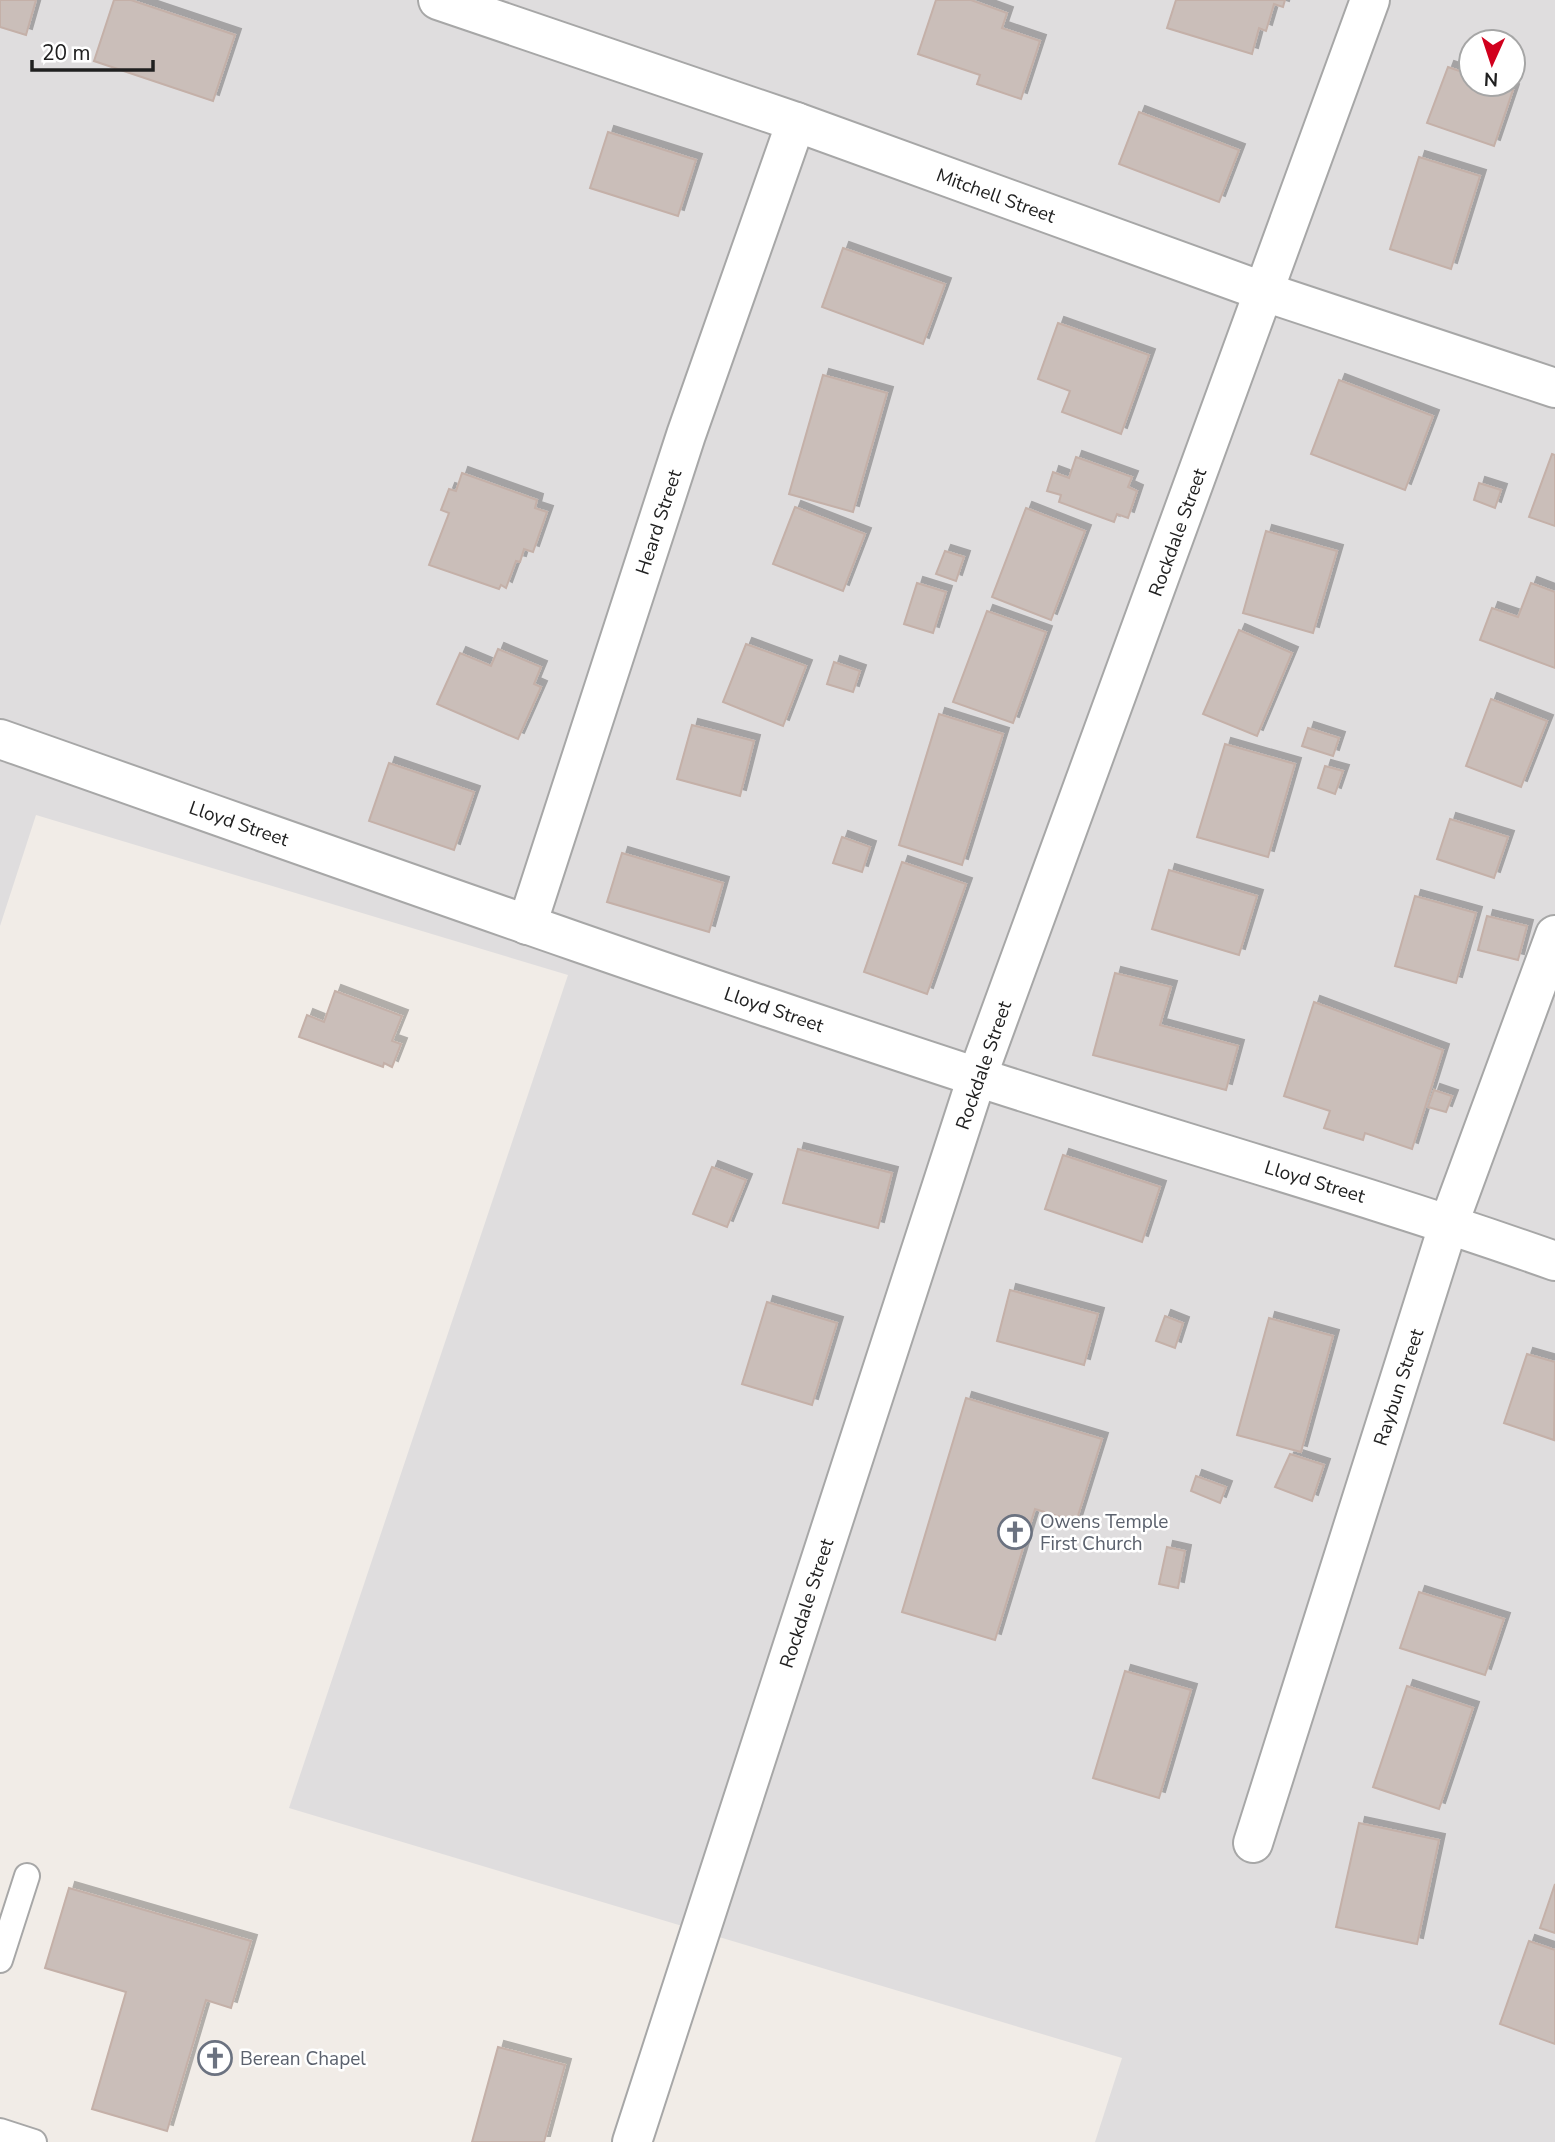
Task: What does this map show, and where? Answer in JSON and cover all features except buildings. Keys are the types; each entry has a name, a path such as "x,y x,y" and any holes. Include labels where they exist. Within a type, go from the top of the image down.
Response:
{"street":[{"name":"Mitchell Street","path":"438,0 796,122 1265,292 1555,388"},
{"name":"Rockdale Street","path":"632,2142 977,1077 1370,0"},
{"name":"Heard Street","path":"527,925 686,435 796,122"},
{"name":"Lloyd Street","path":"0,739 527,925 977,1077 1449,1223 1555,1261"},
{"name":"Raybun Street","path":"1253,1843 1449,1223 1555,935"}],"lane":[{"path":"0,1960 27,1876"},
{"path":"0,2131 34,2142"}],"shaded area":[{"path":"0,0 1555,0 1555,2142 1095,2142 1122,2058 289,1808 568,975 36,815 0,926"}],"place":[{"name":"Owens Temple First Church","path":"1015,1532"},
{"name":"Berean Chapel","path":"215,2058"}]}
